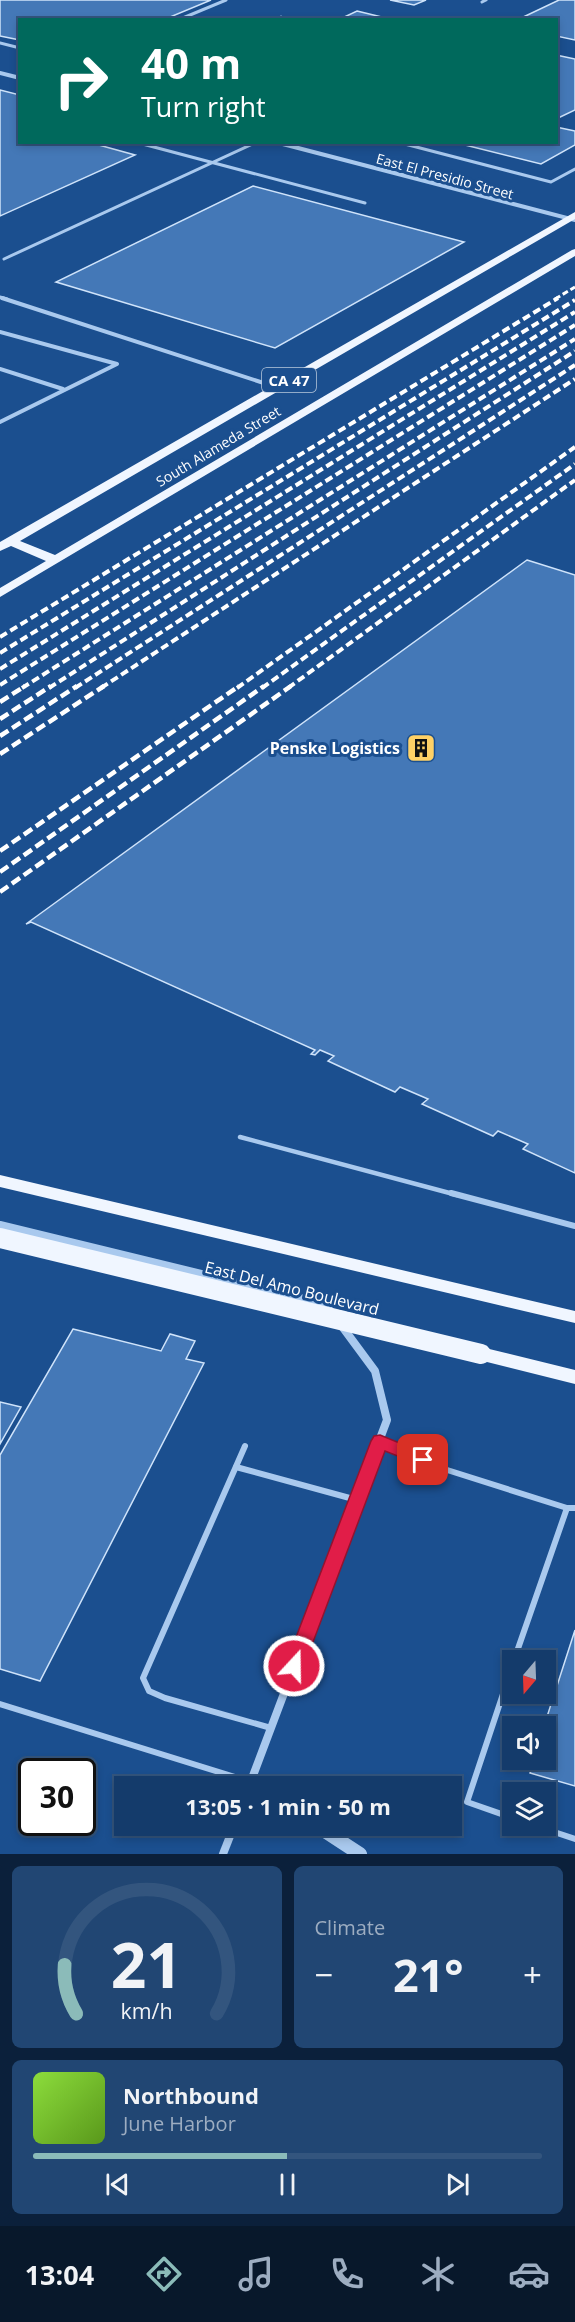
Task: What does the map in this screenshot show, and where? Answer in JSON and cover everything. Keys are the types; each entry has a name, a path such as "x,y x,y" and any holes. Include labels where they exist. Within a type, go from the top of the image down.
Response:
{"main road":[{"name":"South Alameda Street","path":"3,542 573,218"},
{"name":"South Alameda Street","path":"0,593 575,252"},
{"path":"3,542 55,560"},
{"path":"0,1181 575,1317"},
{"name":"East Del Amo Boulevard","path":"0,1238 575,1377"}],"street":[{"path":"0,73 18,78"},
{"name":"East El Presidio Street","path":"283,144 573,218"},
{"path":"0,1226 325,1304 375,1371 387,1420 271,1728 256,1776"},
{"path":"223,1854 230,1836"},
{"path":"332,1836 360,1854"}],"lane":[{"path":"183,18 225,0"},
{"path":"482,2 486,0"},
{"path":"0,43 18,48"},
{"path":"142,144 365,203"},
{"path":"4,259 253,144"},
{"path":"405,144 551,182 575,169"},
{"path":"0,297 276,387"},
{"path":"0,332 117,364 0,422"},
{"path":"0,369 63,389"},
{"path":"240,1137 575,1226"},
{"path":"380,1441 444,1469 571,1508 518,1650"},
{"path":"245,1446 143,1678 149,1691 165,1698 271,1728"},
{"path":"236,1467 357,1500"},
{"path":"502,1698 467,1802 502,1814"},
{"path":"0,1704 225,1776"},
{"path":"556,1833 575,1839"}],"building":[{"path":"0,0 211,0 168,18 18,18 18,40 0,36"},
{"path":"390,0 426,0 414,5"},
{"path":"559,0 575,0 575,40 558,36 558,18 521,18"},
{"path":"357,11 386,18 342,18"},
{"path":"558,55 575,59 575,110 558,118"},
{"path":"0,90 18,94 18,144 95,144 135,155 0,216"},
{"path":"558,127 575,131 575,145 541,164 461,144 558,144"},
{"path":"253,186 464,242 275,348 56,282"},
{"name":"Penske Logistics","path":"527,560 575,575 575,1173 523,1149 528,1144 498,1131 493,1136 422,1104 428,1099 400,1087 395,1092 328,1061 334,1056 320,1050 315,1055 311,1054 315,1050 31,922 26,924"},
{"path":"73,1329 161,1351 170,1334 195,1341 186,1359 204,1363 40,1681 0,1669 0,1455"},
{"path":"0,1402 21,1407 0,1444"},
{"path":"575,1630 575,1786 530,1773 531,1770 556,1770 556,1716 547,1716 551,1704 556,1704 556,1689"}],"railway":[{"path":"555,299 575,287"},
{"path":"0,637 558,298"},
{"path":"0,653 575,300"},
{"path":"0,669 575,312"},
{"path":"0,685 575,325"},
{"path":"22,688 575,339"},
{"path":"49,688 575,351"},
{"path":"75,688 575,365"},
{"path":"101,688 575,379"},
{"path":"237,688 575,447"},
{"path":"262,688 575,464"},
{"path":"288,688 575,480"},
{"path":"0,702 25,686"},
{"path":"0,719 51,686"},
{"path":"0,736 77,686"},
{"path":"0,754 104,686"},
{"path":"0,851 239,686"},
{"path":"0,872 264,686"},
{"path":"0,892 291,686"}],"place":[{"name":"Penske Logistics","path":"421,748"}],"route":[{"path":"294,1666 380,1441 423,1460"}]}
